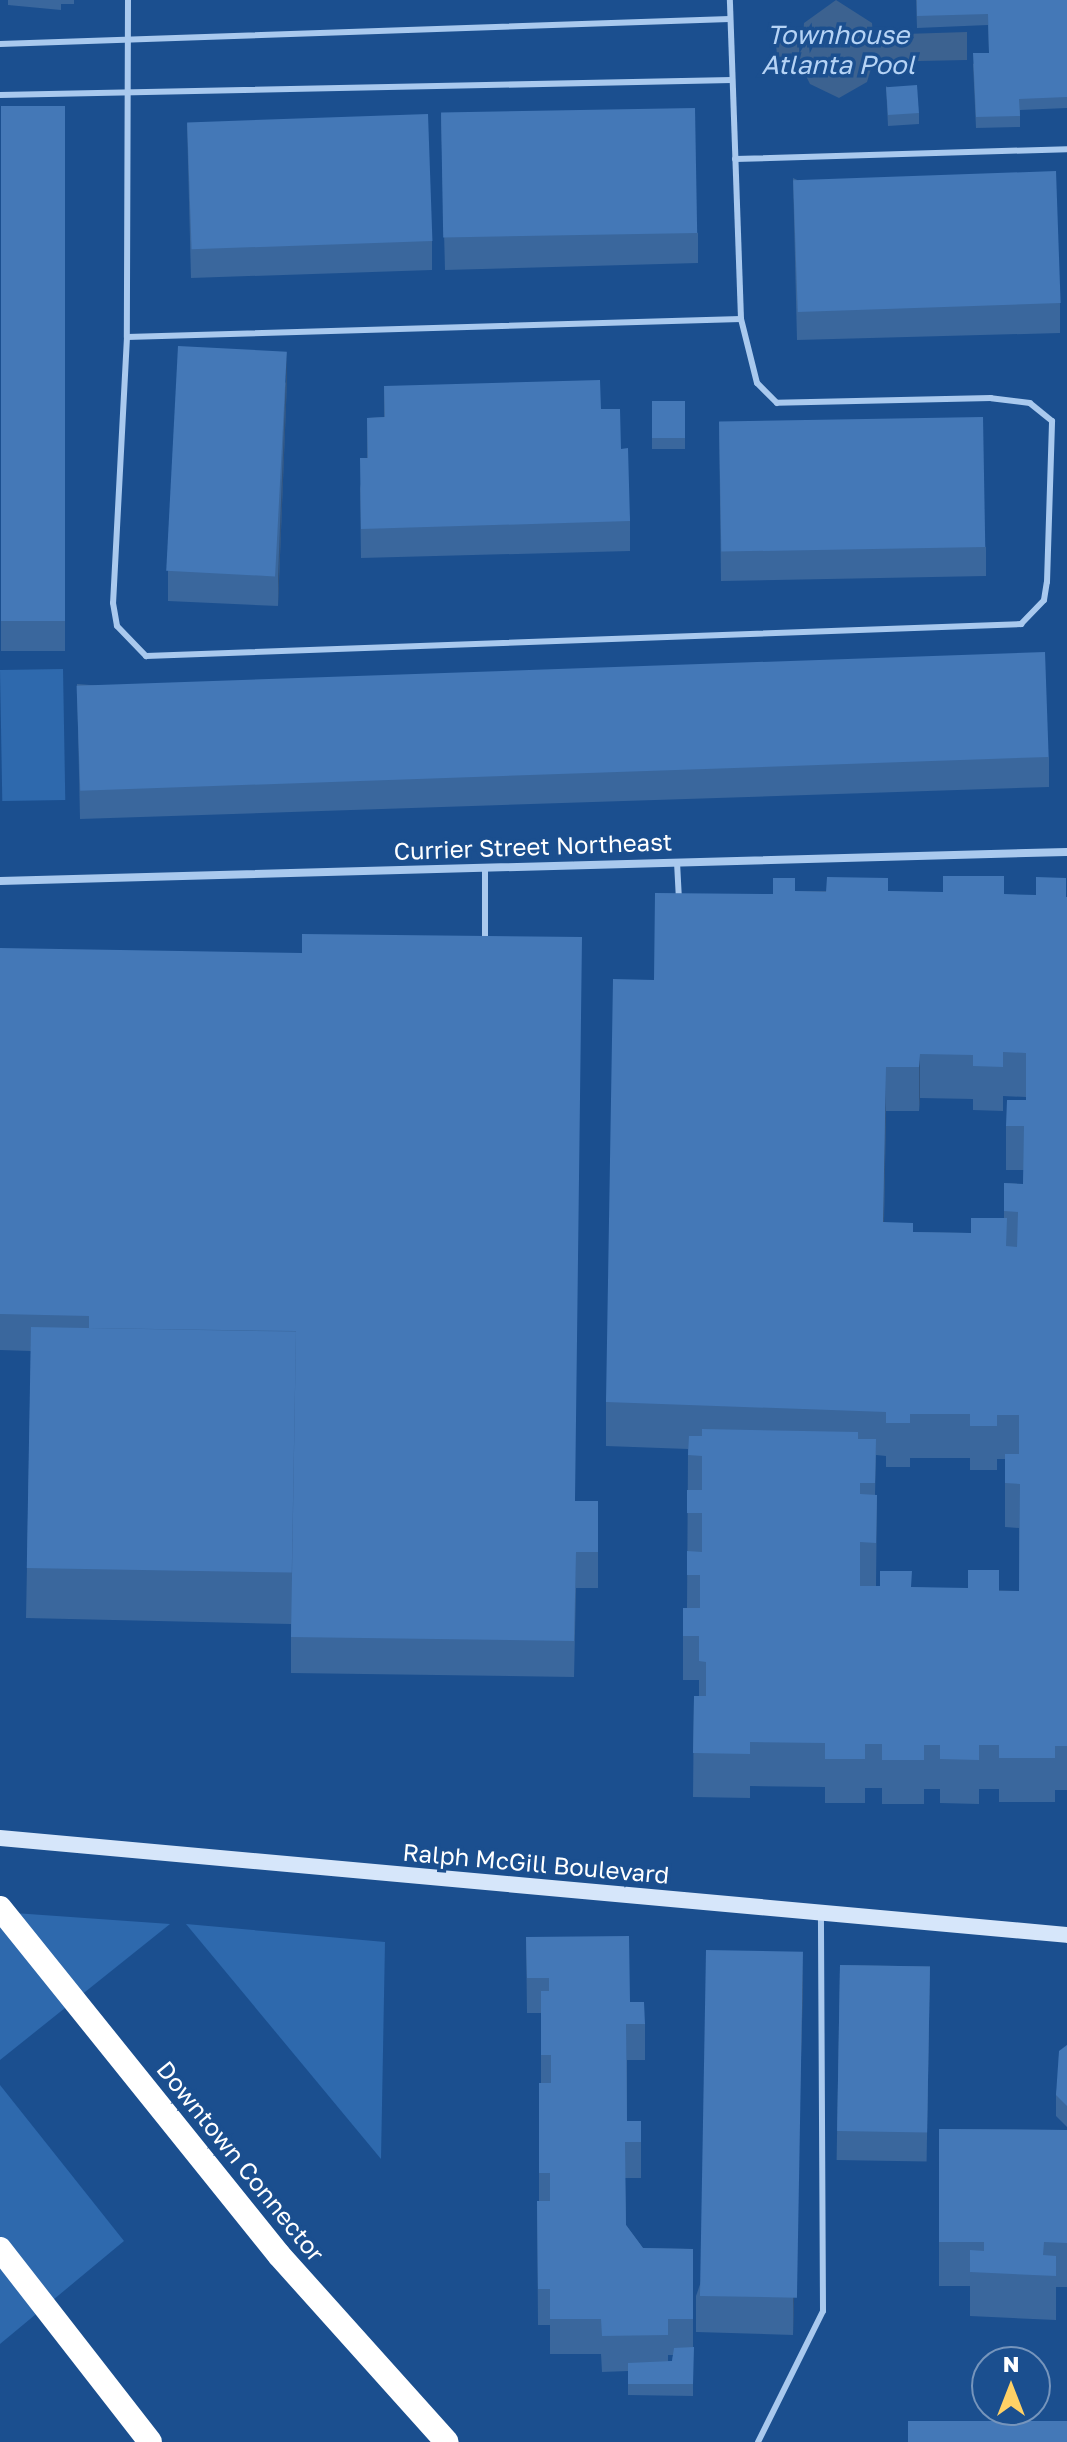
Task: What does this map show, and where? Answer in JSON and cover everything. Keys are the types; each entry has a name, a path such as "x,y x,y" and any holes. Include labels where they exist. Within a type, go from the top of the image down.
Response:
{"highway":[{"name":"Downtown Connector","path":"0,1908 279,2255 447,2442"},
{"path":"0,2249 150,2442"}],"main road":[{"name":"Ralph McGill Boulevard","path":"0,1838 1067,1935"}],"street":[{"name":"Currier Street Northeast","path":"0,881 1067,852"}],"lane":[{"path":"128,0 127,337 113,603 117,626 146,656 1004,630 1034,615 1047,582 1052,421 1030,403 991,398 766,400 741,319 730,0"},
{"path":"0,44 128,36 730,19"},
{"path":"0,95 129,95 732,80"},
{"path":"735,159 1067,149"},
{"path":"127,337 741,319"},
{"path":"677,862 679,916"},
{"path":"485,868 485,957"},
{"path":"758,2442 823,2311 821,1913"}],"shaded area":[{"path":"63,669 65,800 2,801 0,670"},
{"path":"0,1912 170,1924 0,2060"},
{"path":"186,1924 385,1942 381,2159"},
{"path":"0,2085 124,2241 0,2344"}],"water":[{"name":"Townhouse Atlanta Pool","path":"836,0 872,23 873,35 967,32 967,60 873,62 867,82 839,98 810,84 802,68 777,69 776,38 803,37 804,23"}],"building":[{"path":"917,0 1067,0 1067,97 1019,99 1020,116 976,117 973,53 989,53 988,14 917,16"},
{"path":"917,85 919,113 888,115 886,87"},
{"path":"1,106 65,106 65,621 1,621"},
{"path":"695,108 697,233 443,237 441,112"},
{"path":"428,114 432,241 192,249 187,122"},
{"path":"1056,171 1061,303 798,312 793,180"},
{"path":"178,346 287,352 275,576 166,571"},
{"path":"600,380 601,409 620,409 621,449 628,448 630,521 361,529 360,458 368,458 367,418 385,417 384,386"},
{"path":"652,401 685,401 685,438 652,438"},
{"path":"983,417 985,547 721,552 719,422"},
{"path":"1045,652 1049,757 80,791 77,686"},
{"path":"943,876 1004,876 1004,894 1036,895 1036,877 1066,878 1067,1746 1055,1746 1055,1758 999,1758 999,1745 979,1745 979,1760 940,1759 940,1745 924,1745 924,1760 882,1760 882,1744 865,1744 865,1759 825,1759 825,1743 750,1742 750,1754 693,1753 694,1696 706,1696 706,1662 699,1661 699,1636 683,1636 683,1608 700,1608 700,1575 687,1575 687,1551 702,1552 702,1513 687,1513 687,1490 702,1490 702,1456 688,1455 689,1436 702,1436 702,1429 858,1432 858,1439 876,1439 875,1483 860,1483 860,1494 877,1495 876,1543 860,1542 860,1586 880,1586 880,1571 912,1571 911,1587 968,1588 968,1570 999,1570 999,1591 1019,1591 1020,1484 1005,1483 1005,1454 1019,1454 1019,1415 997,1415 997,1426 970,1426 970,1414 910,1414 910,1423 886,1423 886,1412 606,1402 613,979 654,980 655,893 773,894 773,878 795,878 795,891 826,892 827,877 888,878 888,891 943,892","holes":["1003,1052 1026,1053 1026,1100 1007,1100 1006,1126 1024,1126 1023,1184 1004,1183 1004,1211 1018,1212 1017,1247 1006,1246 1007,1218 971,1218 971,1233 913,1232 913,1223 883,1222 886,1067 919,1067 920,1054 973,1055 973,1066 1003,1067"]},
{"path":"302,934 582,937 575,1501 598,1501 598,1552 576,1552 574,1641 291,1637 296,1331 89,1328 89,1316 0,1314 0,948 302,953"},
{"path":"31,1327 296,1332 292,1573 27,1568"},
{"path":"629,1936 630,2002 644,2002 645,2024 626,2024 627,2121 641,2121 641,2142 625,2142 626,2225 643,2248 693,2249 693,2319 668,2319 668,2335 602,2336 601,2319 550,2319 550,2289 538,2289 537,2201 550,2201 550,2173 539,2173 539,2083 551,2083 551,2055 541,2055 541,1991 549,1991 549,1978 527,1978 526,1937"},
{"path":"706,1950 803,1952 797,2298 700,2296"},
{"path":"840,1965 930,1967 927,2133 837,2131"},
{"path":"1067,2045 1067,2106 1056,2095 1059,2051"},
{"path":"939,2129 1067,2130 1067,2243 1044,2242 1043,2255 1056,2256 1056,2276 970,2272 970,2250 984,2251 984,2242 939,2242"},
{"path":"694,2347 693,2384 628,2384 628,2363 672,2361 674,2348"},
{"path":"908,2421 971,2421 971,2426 1051,2426 1051,2421 1067,2421 1067,2442 908,2442"}]}
